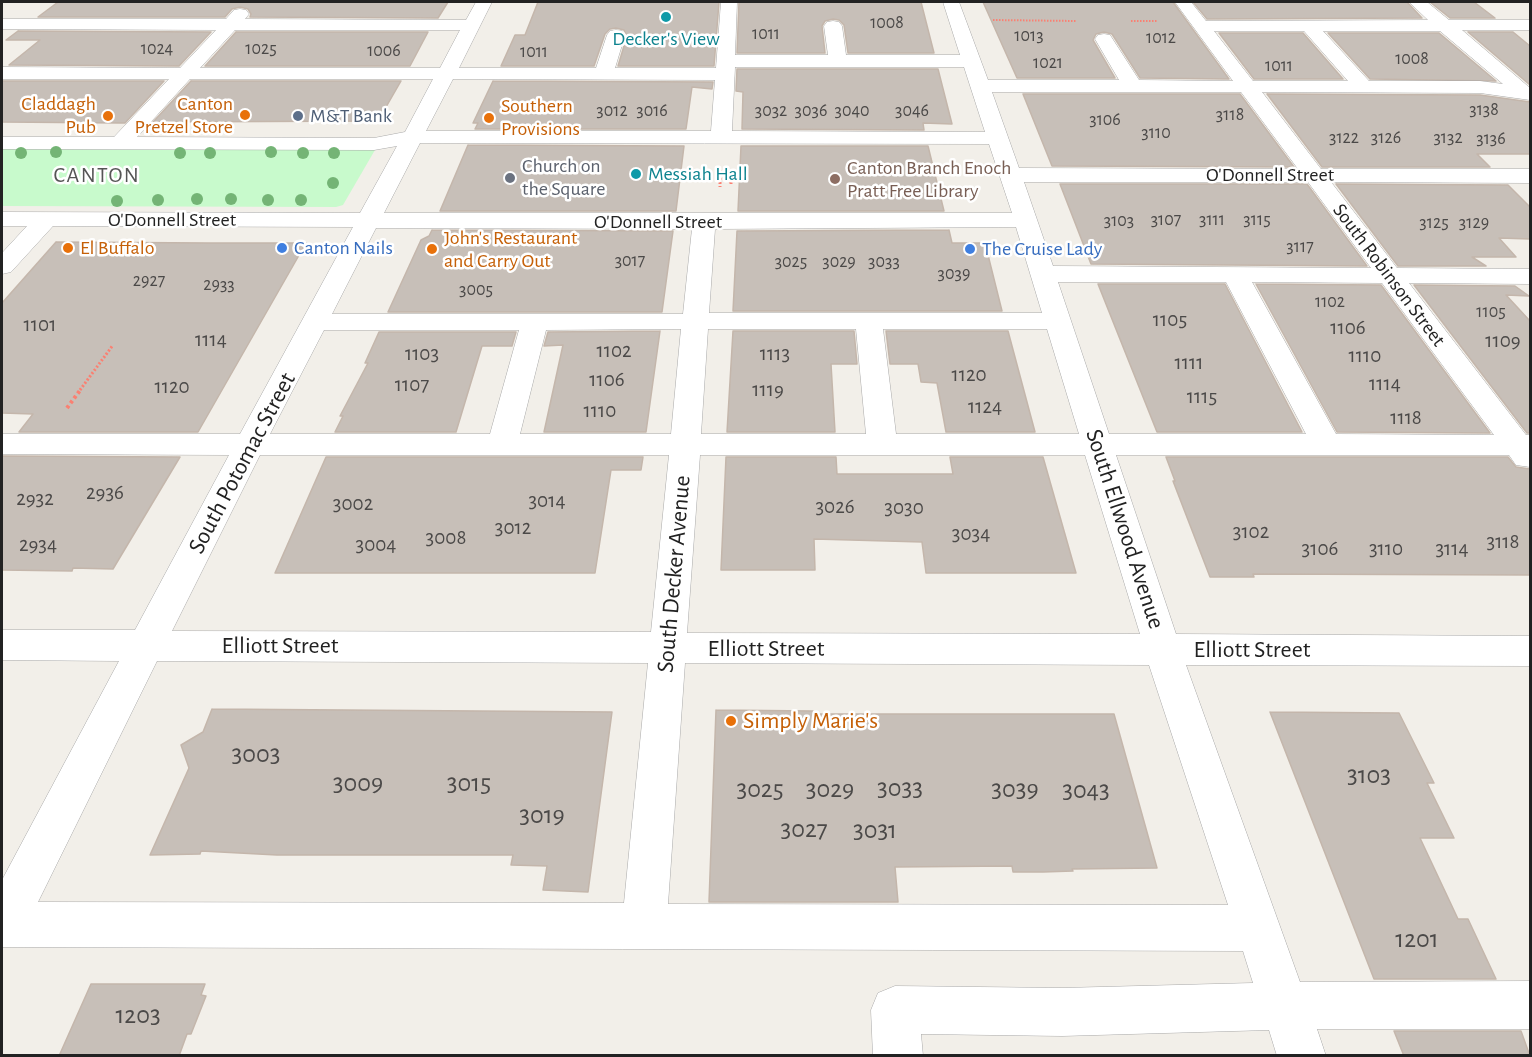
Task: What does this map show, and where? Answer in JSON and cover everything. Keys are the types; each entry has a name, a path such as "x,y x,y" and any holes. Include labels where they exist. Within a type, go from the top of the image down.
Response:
{"street":[{"path":"121,142 252,2"},
{"name":"South Potomac Street","path":"2,924 148,646 250,444 484,2"},
{"path":"721,137 729,2"},
{"name":"South Ellwood Avenue","path":"951,2 1026,220 1163,651 1302,1056"},
{"name":"South Robinson Street","path":"1183,2 1390,276 1526,451"},
{"path":"1417,2 1529,95"},
{"path":"2,24 472,25"},
{"path":"311,74 345,25"},
{"path":"1201,26 1530,25"},
{"path":"833,26 838,61"},
{"path":"1309,26 1364,87"},
{"path":"604,74 616,34"},
{"path":"1104,39 1133,87"},
{"path":"2,73 604,74 838,61 971,61"},
{"path":"980,86 1480,87 1529,95"},
{"path":"2,143 374,144 412,137 998,138"},
{"name":"O'Donnell Street","path":"1010,175 1530,177"},
{"name":"O'Donnell Street","path":"2,219 704,222 1026,220"},
{"path":"2,267 46,219"},
{"name":"South Decker Avenue","path":"644,926 704,222"},
{"path":"1043,274 1530,276"},
{"path":"1235,275 1326,445"},
{"path":"869,321 882,444"},
{"path":"316,322 1058,321"},
{"path":"502,444 535,322"},
{"path":"2,444 1326,445 1526,451"},
{"name":"Elliott Street","path":"2,645 1530,651"},
{"path":"2,924 1258,928"},
{"path":"898,1056 895,1010 1062,1012 1206,1007 1286,1008 1358,1004 1530,1005"}],"path":[{"path":"719,190 720,164"},
{"path":"40,444 113,345"}],"green space":[{"path":"2,147 366,147 375,150 343,205 336,207 2,206"}],"building":[{"path":"58,2 448,2 438,18 250,17 248,9 240,7 232,9 225,17 38,17"},
{"path":"538,2 719,2 714,66 618,66 627,36 624,30 616,28 610,29 605,34 594,66 501,66 515,35 525,35"},
{"path":"739,2 921,2 934,53 848,53 844,25 839,20 833,19 825,21 822,26 825,53 737,53"},
{"path":"983,2 1173,2 1229,79 1140,78 1112,34 1104,32 1096,34 1093,40 1115,78 1017,78"},
{"path":"1193,2 1407,2 1422,18 1207,19"},
{"path":"1430,2 1474,2 1495,18 1450,18"},
{"path":"18,31 211,32 179,66 9,65 40,40 6,40"},
{"path":"236,32 428,32 410,66 205,66"},
{"path":"1468,32 1513,32 1530,46 1530,85"},
{"path":"1219,33 1303,33 1343,79 1254,79"},
{"path":"1328,33 1439,33 1496,81 1370,79"},
{"path":"737,69 938,69 952,124 923,123 924,130 742,129 743,92 736,91"},
{"path":"2,81 164,81 125,123 119,123 2,122"},
{"path":"191,81 401,81 378,121 153,122"},
{"path":"493,81 713,82 712,89 692,87 686,129 475,129 478,123 473,123"},
{"path":"1023,94 1240,94 1294,167 1052,166"},
{"path":"1267,94 1480,95 1530,102 1530,154 1477,154 1490,167 1322,167"},
{"path":"468,145 684,146 676,211 440,211"},
{"path":"741,146 928,146 944,211 738,211"},
{"path":"1060,184 1307,184 1367,266 1091,264"},
{"path":"1336,184 1508,185 1530,207 1530,239 1499,238 1516,257 1472,257 1486,266 1398,266"},
{"path":"432,230 673,231 662,312 388,312 421,240 429,236"},
{"path":"949,230 952,243 985,243 1002,311 733,311 737,231"},
{"path":"56,242 306,243 198,432 19,432 33,414 2,413 2,303"},
{"path":"1098,284 1225,284 1302,432 1157,432"},
{"path":"1256,284 1381,285 1490,433 1337,432"},
{"path":"1414,285 1515,286 1529,296 1506,295 1530,321 1530,433 1527,433"},
{"path":"660,331 646,432 544,432 563,345 544,346 548,332"},
{"path":"733,331 854,331 857,364 831,364 835,432 727,432"},
{"path":"886,331 1008,331 1035,432 946,432 937,383 921,382 918,364 890,364"},
{"path":"379,332 516,332 512,346 482,346 456,432 335,432 343,416 340,416 368,363 365,363"},
{"path":"2,456 180,457 113,569 73,568 72,571 2,570"},
{"path":"326,457 643,457 641,470 611,470 595,573 275,573"},
{"path":"726,457 836,457 837,474 953,474 950,457 1043,457 1076,573 926,573 922,542 814,539 815,570 721,570"},
{"path":"1166,457 1508,457 1516,467 1530,469 1530,575 1253,574 1254,577 1210,577"},
{"path":"212,709 612,712 588,892 543,890 547,866 511,865 513,855 277,855 201,851 200,854 150,855 189,768 181,745 203,732"},
{"path":"716,710 813,711 813,714 1114,714 1157,868 1013,872 1012,866 895,867 898,902 709,902"},
{"path":"1270,712 1399,713 1434,783 1427,783 1454,838 1420,838 1458,919 1468,919 1496,979 1374,979"},
{"path":"91,984 205,984 201,995 206,996 191,1034 187,1034 179,1056 59,1056"},
{"path":"1394,1031 1521,1031 1530,1056 1404,1056"}],"place":[{"name":"Decker's View","path":"666,17"},
{"name":"Canton Pretzel Store","path":"245,115"},
{"name":"Claddagh Pub","path":"108,116"},
{"name":"M&T Bank","path":"298,116"},
{"name":"Southern Provisions","path":"489,118"},
{"name":"Messiah Hall","path":"636,174"},
{"name":"Church on the Square","path":"510,178"},
{"name":"Canton Branch Enoch Pratt Free Library","path":"835,179"},
{"name":"El Buffalo","path":"68,248"},
{"name":"Canton Nails","path":"282,248"},
{"name":"John's Restaurant and Carry Out","path":"432,249"},
{"name":"The Cruise Lady","path":"970,249"},
{"name":"Simply Marie's","path":"731,721"}],"district":[{"name":"CANTON","path":"97,175"}]}
